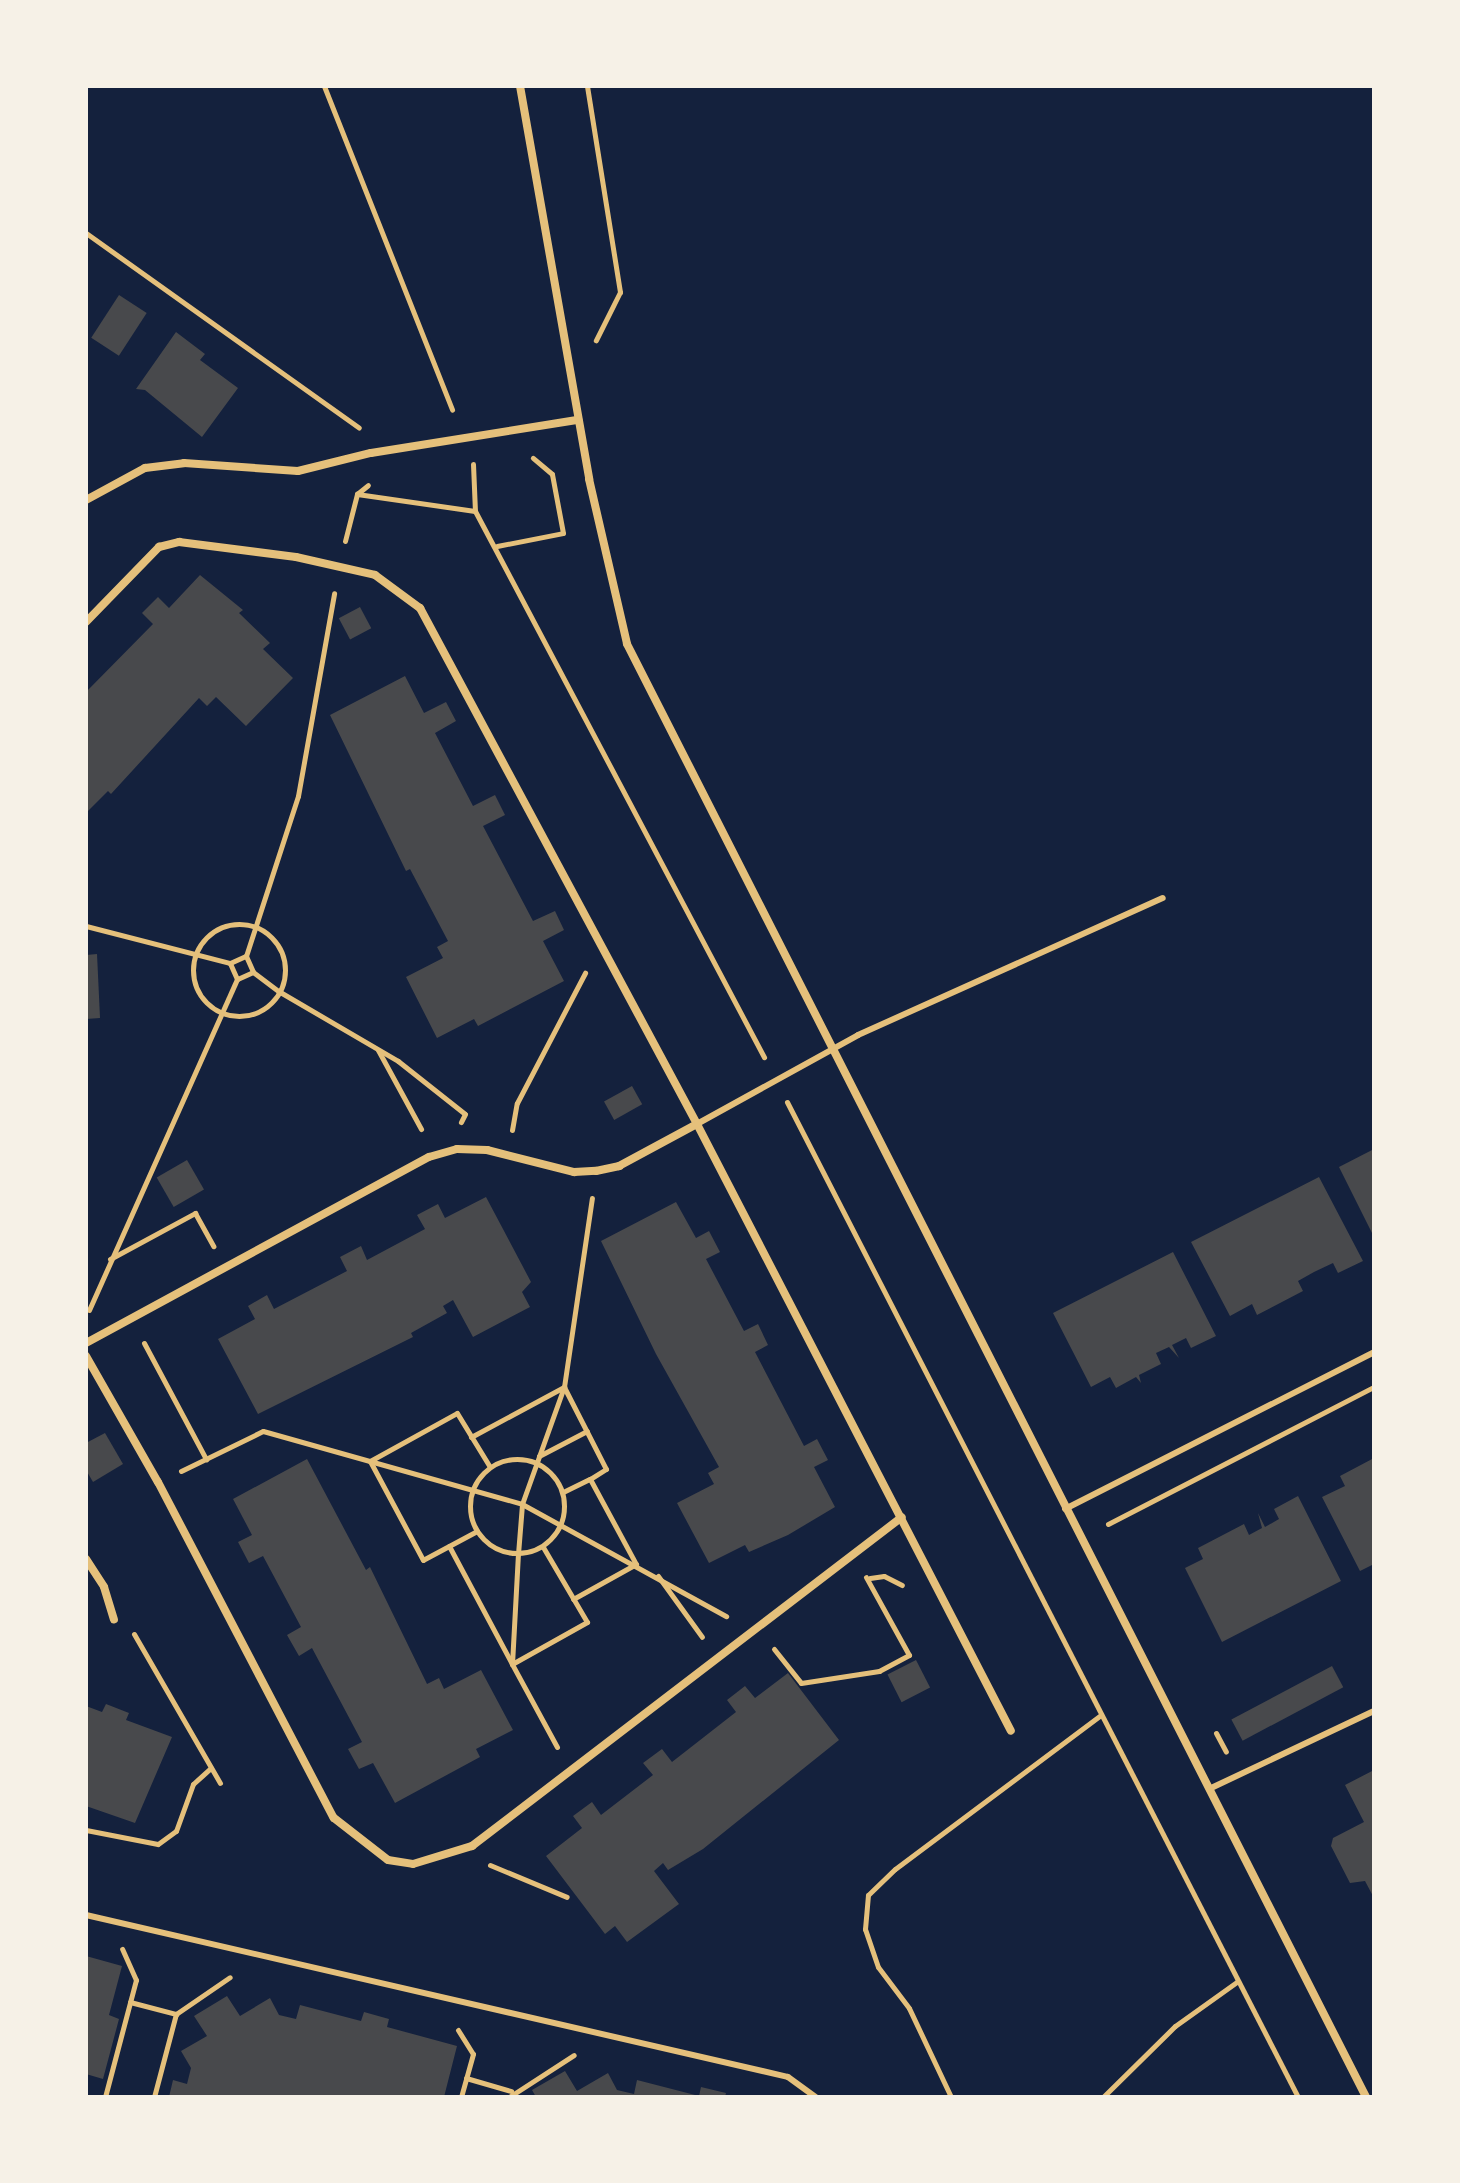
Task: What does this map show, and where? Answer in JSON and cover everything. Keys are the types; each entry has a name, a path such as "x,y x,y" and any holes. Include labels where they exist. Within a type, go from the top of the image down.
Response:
{"street":[{"path":"520,86 578,420 613,601 627,644 1366,2097"},
{"path":"86,500 145,468 184,463 298,471 371,453 578,420"},
{"path":"86,622 159,547 198,543 375,575 400,590 436,629 697,1124 1011,1731"},
{"path":"86,1343 443,1153 487,1150 574,1172 596,1171 619,1166 697,1124"},
{"path":"86,1356 158,1482 334,1818 388,1860 413,1864 472,1846 902,1517"},
{"path":"86,1559 104,1587 114,1620"}],"lane":[{"path":"697,1124 833,1052 858,1035 1163,898"},
{"path":"1065,1509 1374,1352"},
{"path":"1209,1789 1374,1711"},
{"path":"86,1915 788,2077 816,2097"}],"path":[{"path":"324,86 449,411 466,409"},
{"path":"587,86 620,292 595,337 598,352"},
{"path":"86,233 363,431 371,453 375,479 357,494 338,566 298,796 246,956 253,972 280,992 378,1050 465,1114 460,1124 447,1125"},
{"path":"497,546 563,533 552,474 527,456"},
{"path":"459,466 487,461"},
{"path":"473,464 475,511 497,546 768,1064"},
{"path":"357,494 475,511"},
{"path":"319,586 346,591"},
{"path":"86,926 230,963 246,956"},
{"path":"255,926 282,952 288,976 280,992 255,1014 222,1013 199,993 195,953 219,928 255,926"},
{"path":"230,963 237,979"},
{"path":"512,1132 517,1103 589,965 596,978"},
{"path":"86,1323 109,1260 237,979 253,972"},
{"path":"378,1050 419,1129 433,1127"},
{"path":"784,1096 1298,2097"},
{"path":"580,1197 592,1200 601,1197"},
{"path":"512,1664 522,1504 564,1387 592,1200"},
{"path":"109,1260 195,1213 225,1267"},
{"path":"155,1331 142,1338 206,1459"},
{"path":"563,1492 606,1469 564,1387"},
{"path":"471,1437 564,1387"},
{"path":"1108,1524 1374,1387"},
{"path":"370,1461 457,1413 490,1467"},
{"path":"158,1482 263,1431 522,1504 732,1619 723,1627"},
{"path":"538,1459 553,1474 563,1492 560,1525 543,1547 518,1554 497,1550 477,1531 469,1510 472,1491 490,1467 516,1458 538,1459 587,1431"},
{"path":"370,1461 423,1560 477,1531"},
{"path":"590,1479 636,1564"},
{"path":"1093,1495 1115,1538"},
{"path":"449,1546 558,1749"},
{"path":"512,1664 587,1622 543,1547"},
{"path":"573,1599 636,1564"},
{"path":"658,1576 704,1641 713,1634"},
{"path":"773,1648 801,1683 879,1671 909,1655 867,1579"},
{"path":"114,1620 137,1636 155,1663 220,1783"},
{"path":"951,2097 909,2008 878,1967 865,1929 868,1895 895,1869 1101,1715"},
{"path":"1213,1727 1238,1775"},
{"path":"86,1830 158,1844 176,1831 193,1784 211,1768"},
{"path":"105,2097 136,1980 122,1949 110,1946"},
{"path":"154,2097 176,2014 235,1974"},
{"path":"1103,2097 1175,2026 1239,1981"},
{"path":"130,2002 176,2014"},
{"path":"456,2026 473,2054 461,2097"},
{"path":"466,2078 510,2094 573,2054 587,2058"}],"building":[{"path":"119,295 147,313 119,356 91,338"},
{"path":"176,332 205,354 200,360 238,388 202,437 145,390 136,389"},
{"path":"200,575 243,610 239,613 270,643 263,649 293,678 246,726 216,697 207,706 199,698 111,794 108,791 86,813 86,692 153,624 142,613 158,597 169,608"},
{"path":"360,607 371,628 350,639 339,618"},
{"path":"405,676 424,713 446,702 456,721 435,733 473,806 495,795 505,815 483,826 533,921 555,911 564,930 543,941 564,981 478,1026 474,1019 437,1038 406,977 443,958 437,947 448,941 410,869 406,871 330,715"},
{"path":"97,954 100,1018 86,1019 86,955"},
{"path":"632,1086 642,1104 614,1120 604,1102"},
{"path":"1374,1149 1374,1237 1339,1167"},
{"path":"187,1160 204,1189 174,1207 157,1178"},
{"path":"1319,1177 1363,1261 1338,1273 1333,1263 1298,1281 1303,1291 1257,1315 1252,1304 1230,1316 1191,1242"},
{"path":"486,1197 531,1282 522,1292 530,1307 473,1337 453,1300 443,1306 447,1313 411,1333 413,1337 258,1414 218,1339 255,1319 248,1306 267,1295 274,1309 347,1271 340,1257 361,1246 367,1260 425,1229 417,1215 438,1204 445,1218"},
{"path":"676,1202 696,1238 709,1231 720,1252 706,1259 744,1331 758,1324 768,1345 755,1352 804,1446 817,1439 828,1460 814,1467 835,1507 788,1535 749,1552 745,1545 709,1563 677,1503 714,1484 708,1473 719,1467 656,1354 601,1241"},
{"path":"1173,1252 1216,1336 1191,1348 1186,1338 1172,1345 1179,1358 1169,1347 1156,1353 1161,1364 1139,1375 1141,1383 1136,1377 1116,1388 1110,1377 1091,1387 1053,1313"},
{"path":"105,1433 123,1464 93,1482 86,1470 86,1443"},
{"path":"1374,1458 1374,1564 1360,1571 1322,1497 1345,1486 1340,1476"},
{"path":"307,1459 366,1570 370,1567 427,1684 439,1678 444,1689 481,1670 513,1730 476,1749 480,1757 395,1803 373,1763 359,1769 348,1749 362,1742 312,1648 299,1656 287,1635 301,1627 263,1556 249,1563 238,1542 252,1535 233,1499"},
{"path":"1298,1496 1341,1581 1222,1642 1185,1568 1203,1559 1198,1548 1244,1524 1249,1535 1262,1528 1258,1513 1265,1527 1279,1519 1274,1509"},
{"path":"916,1660 930,1688 902,1702 887,1675"},
{"path":"1332,1666 1343,1687 1243,1741 1231,1720"},
{"path":"788,1673 839,1740 703,1849 668,1870 663,1863 654,1871 679,1904 627,1942 615,1926 605,1934 546,1856 582,1828 573,1816 592,1802 601,1815 653,1775 643,1763 662,1749 672,1762 736,1712 727,1700 745,1686 755,1698"},
{"path":"106,1704 129,1713 126,1720 172,1737 135,1823 86,1806 86,1706 102,1712"},
{"path":"1374,1770 1374,1898 1365,1881 1350,1883 1331,1846 1333,1838 1364,1822 1345,1785"},
{"path":"86,1956 122,1966 109,2015 119,2019 103,2079 86,2074"},
{"path":"227,1996 240,2016 270,1998 279,2015 296,2019 300,2005 361,2021 364,2012 389,2019 387,2027 457,2046 444,2097 169,2097 173,2080 187,2084 191,2068 181,2051 207,2036 194,2016"},
{"path":"565,2071 577,2091 608,2073 617,2090 634,2094 637,2080 699,2096 701,2087 726,2093 725,2097 536,2097 532,2090"}]}
